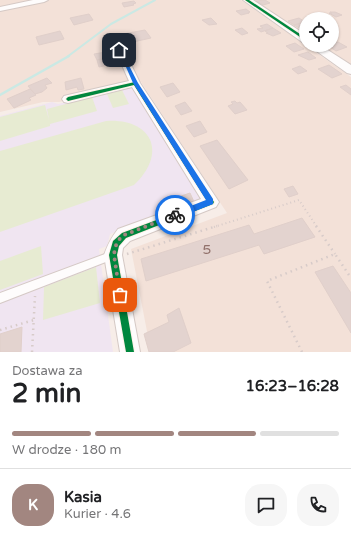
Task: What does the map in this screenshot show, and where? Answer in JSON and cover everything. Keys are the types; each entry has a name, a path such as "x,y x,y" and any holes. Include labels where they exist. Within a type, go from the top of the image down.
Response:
{"street":[{"path":"0,9 44,0"},
{"path":"247,0 299,35"},
{"path":"114,38 135,83 211,202 124,235 116,244 130,352"},
{"path":"324,52 351,70"},
{"path":"68,99 135,83"}],"lane":[{"path":"0,298 117,256"}],"path":[{"path":"117,256 299,200 351,278"},
{"path":"302,352 268,281 335,254"},
{"path":"32,352 35,291 38,284"},
{"path":"0,330 34,320"}],"shaded area":[{"path":"0,0 241,0 299,41 299,52 315,52 351,77 351,352 151,352 131,249 227,213 141,82 59,102 43,102 0,112"},
{"path":"251,0 351,0 351,71 324,52 339,52 339,12 299,12 299,34"},
{"path":"131,87 137,88 201,198 200,202 195,204 190,193 173,199 177,210 110,234 107,246 99,249 113,352 0,352 0,116 52,102 58,104"}],"green space":[{"path":"122,90 129,104 113,108 107,94"},
{"path":"92,97 97,111 50,124 50,126 0,141 0,117 45,105 49,120 47,109"},
{"path":"106,121 135,125 144,131 150,140 152,150 150,161 144,173 134,185 0,232 0,151"},
{"path":"41,246 43,274 0,290 0,261"},
{"path":"96,267 100,303 43,320 44,287"}],"building":[{"path":"265,0 270,3 263,5 256,1"},
{"path":"134,1 136,3 133,4 134,5 124,7 122,3"},
{"path":"246,9 250,12 249,13 241,15 236,11"},
{"path":"89,14 93,20 74,25 70,18"},
{"path":"211,18 217,24 209,25 202,20"},
{"path":"299,18 299,24 294,25 288,21"},
{"path":"267,24 273,28 261,32 257,29 263,28 260,26"},
{"path":"299,24 299,28 294,25"},
{"path":"242,28 248,33 242,35 235,30"},
{"path":"273,28 281,33 273,36 266,33 268,33 265,31"},
{"path":"145,30 151,38 133,42 131,39 127,40 123,34"},
{"path":"60,31 64,39 39,45 36,37"},
{"path":"295,43 299,46 299,50 294,52 286,46"},
{"path":"339,43 347,47 339,50"},
{"path":"106,52 109,58 97,60 94,54"},
{"path":"308,52 316,58 309,60 298,55"},
{"path":"109,58 112,64 99,67 97,60"},
{"path":"329,65 342,74 332,78 318,69"},
{"path":"300,66 307,71 298,74 292,69"},
{"path":"47,78 52,83 45,85 47,88 42,92 35,94 28,86"},
{"path":"81,78 84,89 78,90 77,87 66,90 65,82"},
{"path":"173,83 180,92 167,97 160,87"},
{"path":"346,85 351,89 351,95 340,87"},
{"path":"30,89 36,95 29,98 31,100 14,108 7,99"},
{"path":"235,101 237,103 240,102 247,110 235,114 228,106 233,104 231,102"},
{"path":"185,102 192,111 181,115 175,106"},
{"path":"200,121 207,132 194,137 186,126"},
{"path":"217,140 248,180 229,189 200,146"},
{"path":"293,186 298,194 289,197 284,189"},
{"path":"190,193 195,204 177,210 172,199"},
{"path":"302,218 315,237 264,254 259,245 146,281 141,259 249,225 254,234"},
{"path":"333,266 351,293 351,333 315,272"},
{"path":"179,308 191,343 173,352 149,352 144,334 169,322 167,315"},
{"path":"22,327 21,352 0,352 0,334"}],"waterway":[{"path":"67,57 111,24 155,0"},
{"path":"0,95 69,56"}],"cycle path":[{"path":"247,0 299,35"},
{"path":"68,99 135,83 211,202 124,235 116,244 113,255 130,352"}],"way so far":[{"path":"120,295 114,255 114,249 119,239 124,235 175,215"}],"route":[{"path":"119,50 135,83 211,202 175,215"}]}
